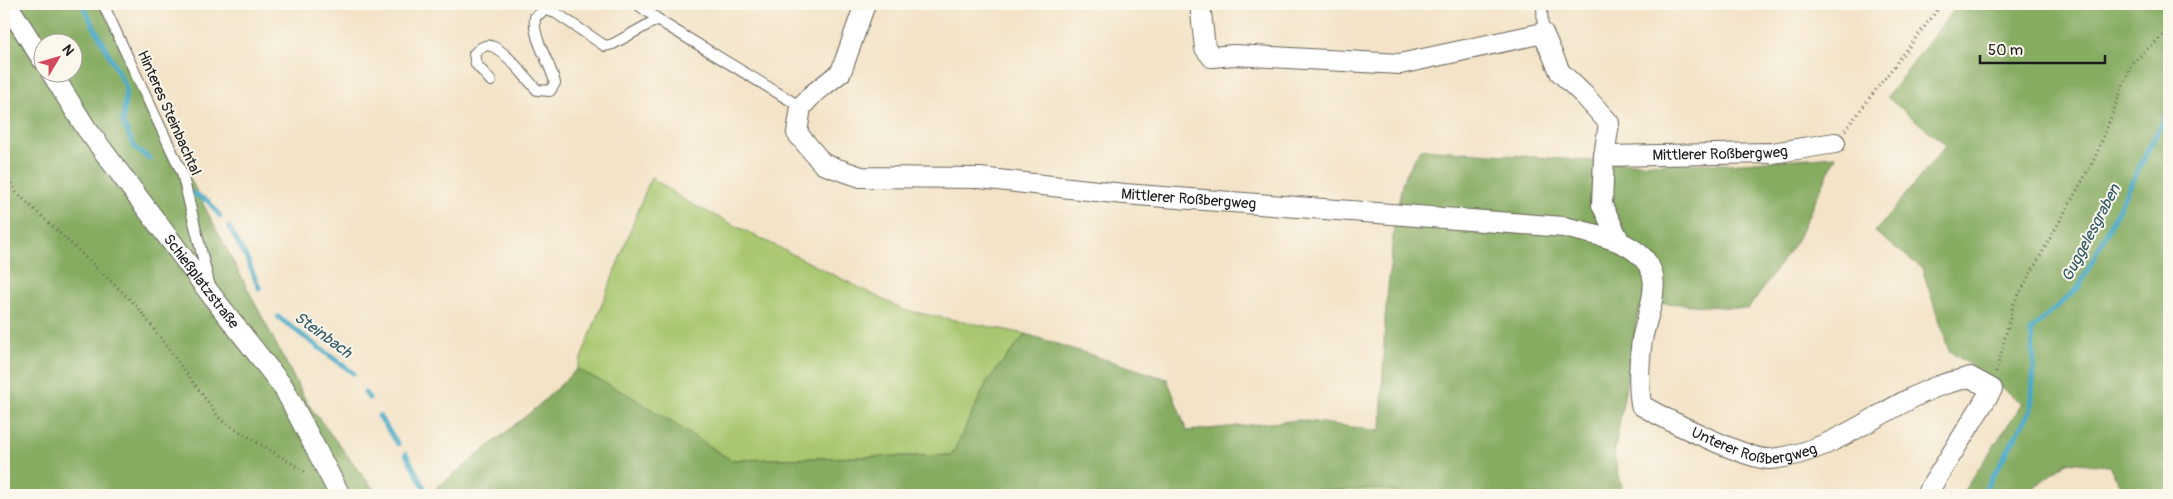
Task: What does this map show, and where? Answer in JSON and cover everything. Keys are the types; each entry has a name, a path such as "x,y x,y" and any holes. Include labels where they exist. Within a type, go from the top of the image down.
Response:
{"street":[{"path":"7,4 32,43"},
{"path":"801,107 813,94 841,72 865,4"},
{"path":"1200,4 1205,48 1212,57 1234,55 1400,64 1544,33 1560,72 1609,123 1604,156 1602,204 1620,242"},
{"name":"Schießplatzstraße","path":"57,82 86,128 212,296 284,388 340,495"},
{"name":"Mittlerer Roßbergweg","path":"801,107 797,132 823,164 861,177 980,178 1124,194 1564,227 1620,242 1648,261 1652,270"},
{"name":"Mittlerer Roßbergweg","path":"1604,156 1772,154 1835,144"},
{"name":"Unterer Roßbergweg","path":"1652,270 1654,295 1642,341 1638,385 1640,405 1661,417 1737,450 1768,460 1814,448 1940,386 1970,378 1992,388"},
{"path":"1926,495 1992,388"}],"lane":[{"name":"Hinteres Steinbachtal","path":"103,4 182,173 212,296"},
{"path":"636,4 801,107"},
{"path":"1542,4 1544,33"},
{"path":"491,81 476,64 474,54 481,47 491,46 502,52 538,90 550,91 555,83 551,67 534,27 535,17 545,10 556,13 605,46 658,19"}],"path":[{"path":"1835,144 1942,4"},
{"path":"1992,388 2014,303 2096,158 2132,62 2169,30"},
{"path":"4,170 16,192 137,306 221,420 313,476"}],"green space":[{"path":"4,4 99,4 307,403 378,495 4,495"},
{"path":"1958,4 2169,4 2169,495 2127,495 2109,466 2067,462 2033,488 2027,495 1961,495 2022,404 1987,376 1949,351 1922,268 1875,232 1946,145 1887,97"},
{"path":"1420,149 1622,163 1728,164 1836,156 1797,240 1748,309 1666,303 1639,308 1614,456 1624,495 1410,495 1383,489 1255,491 1201,495 428,495 537,407 577,369 629,395 731,460 952,455 988,380 1026,334 1167,379 1187,431 1300,420 1381,431 1385,318 1394,226 1403,180"},
{"path":"651,177 686,201 904,310 1026,334 988,380 952,455 731,460 577,369"},
{"path":"1383,489 1410,495 1201,495 1255,491"}],"waterway":[{"name":"Steinbach","path":"82,4 126,87 123,123 135,148 150,159"},
{"name":"Guggelesgraben","path":"1982,495 2031,410 2034,364 2031,330 2079,287 2169,109"},
{"name":"Steinbach","path":"190,192 208,201 220,216"},
{"name":"Steinbach","path":"229,227 247,259 259,288"},
{"name":"Steinbach","path":"278,317 353,373"},
{"name":"Steinbach","path":"365,393 369,398"},
{"name":"Steinbach","path":"379,416 398,444"},
{"name":"Steinbach","path":"406,454 428,495"}]}
